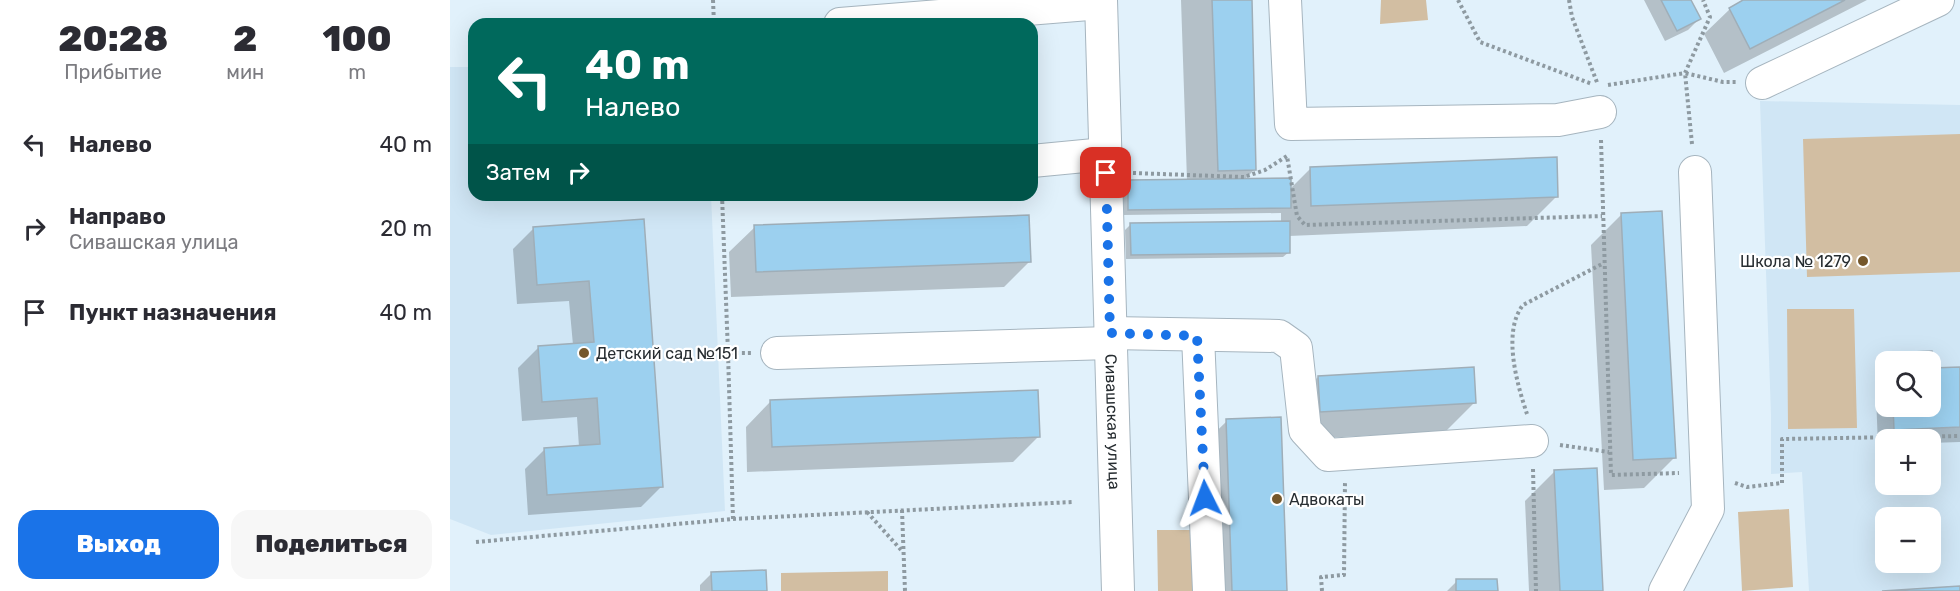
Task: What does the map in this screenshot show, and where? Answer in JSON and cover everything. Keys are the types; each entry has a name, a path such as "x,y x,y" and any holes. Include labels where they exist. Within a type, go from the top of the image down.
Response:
{"street":[{"path":"1285,0 1291,124 1558,120 1599,99"},
{"path":"1762,83 1938,0"},
{"path":"911,18 1101,2"},
{"name":"Сивашская улица","path":"1101,2 1118,591"},
{"path":"1038,160 1105,154"},
{"path":"1665,591 1708,509 1695,172"},
{"path":"1197,336 1209,591"},
{"path":"777,353 1110,338 1279,336 1296,348 1305,430 1329,455 1532,441"}],"path":[{"path":"713,0 714,18"},
{"path":"1458,0 1480,42 1599,99 1685,73 1723,82"},
{"path":"1569,0 1572,17 1599,99 1611,475 1707,472 1747,487 1782,483 1782,439 1960,436"},
{"path":"1695,172 1685,73 1710,17 1703,0"},
{"path":"1132,173 1244,177 1265,170 1287,156 1297,216 1305,225 1602,216"},
{"path":"722,201 732,519"},
{"path":"1536,591 1531,426 1515,379 1513,337 1515,315 1523,305 1604,263"},
{"path":"728,353 777,353"},
{"path":"1532,441 1609,452"},
{"path":"1322,591 1321,577 1344,575 1345,482 1329,455"},
{"path":"476,542 732,519 1073,502"},
{"path":"902,510 905,591"},
{"path":"866,512 903,551"}],"shaded area":[{"path":"1381,0 1426,0 1428,20 1380,24"},
{"name":"Детский сад №151","path":"450,67 468,67 468,201 711,201 725,511 491,535 450,519"},
{"name":"Школа № 1279","path":"1760,101 1960,105 1960,591 1809,591 1802,472 1771,474"},
{"path":"1960,134 1960,272 1807,277 1803,139"},
{"path":"1787,309 1854,309 1857,428 1788,429"},
{"path":"1789,509 1793,587 1742,591 1738,512"},
{"path":"1157,530 1193,530 1195,591 1158,591"},
{"path":"888,571 888,591 781,591 781,573"}],"building":[{"path":"1212,0 1252,0 1256,170 1218,171"},
{"path":"1661,0 1691,0 1701,19 1677,31"},
{"path":"1743,0 1845,0 1750,49 1729,8"},
{"path":"1557,157 1558,197 1311,206 1310,167"},
{"path":"1291,178 1291,208 1128,210 1128,180"},
{"path":"1662,211 1676,458 1633,460 1621,213"},
{"path":"1029,215 1031,262 756,272 754,225"},
{"path":"644,219 663,487 547,495 544,448 600,444 597,398 542,402 538,346 594,342 589,281 537,285 533,227"},
{"path":"1290,221 1290,253 1131,255 1130,223"},
{"path":"1474,367 1476,403 1320,412 1318,376"},
{"path":"1960,367 1960,427 1894,429 1893,417 1941,417 1941,368"},
{"path":"1038,390 1040,437 772,447 770,400"},
{"path":"1281,417 1287,591 1232,591 1226,419"},
{"path":"1597,468 1603,591 1560,591 1554,470"},
{"path":"766,570 767,591 712,591 711,572"},
{"path":"1456,579 1497,579 1498,591 1456,591"},
{"path":"1960,586 1960,591 1882,591"}],"place":[{"name":"Школа № 1279","path":"1863,261"},
{"name":"Детский сад №151","path":"584,353"},
{"name":"Адвокаты","path":"1277,499"}],"route":[{"path":"1106,173 1110,333 1197,336 1205,498"}]}
